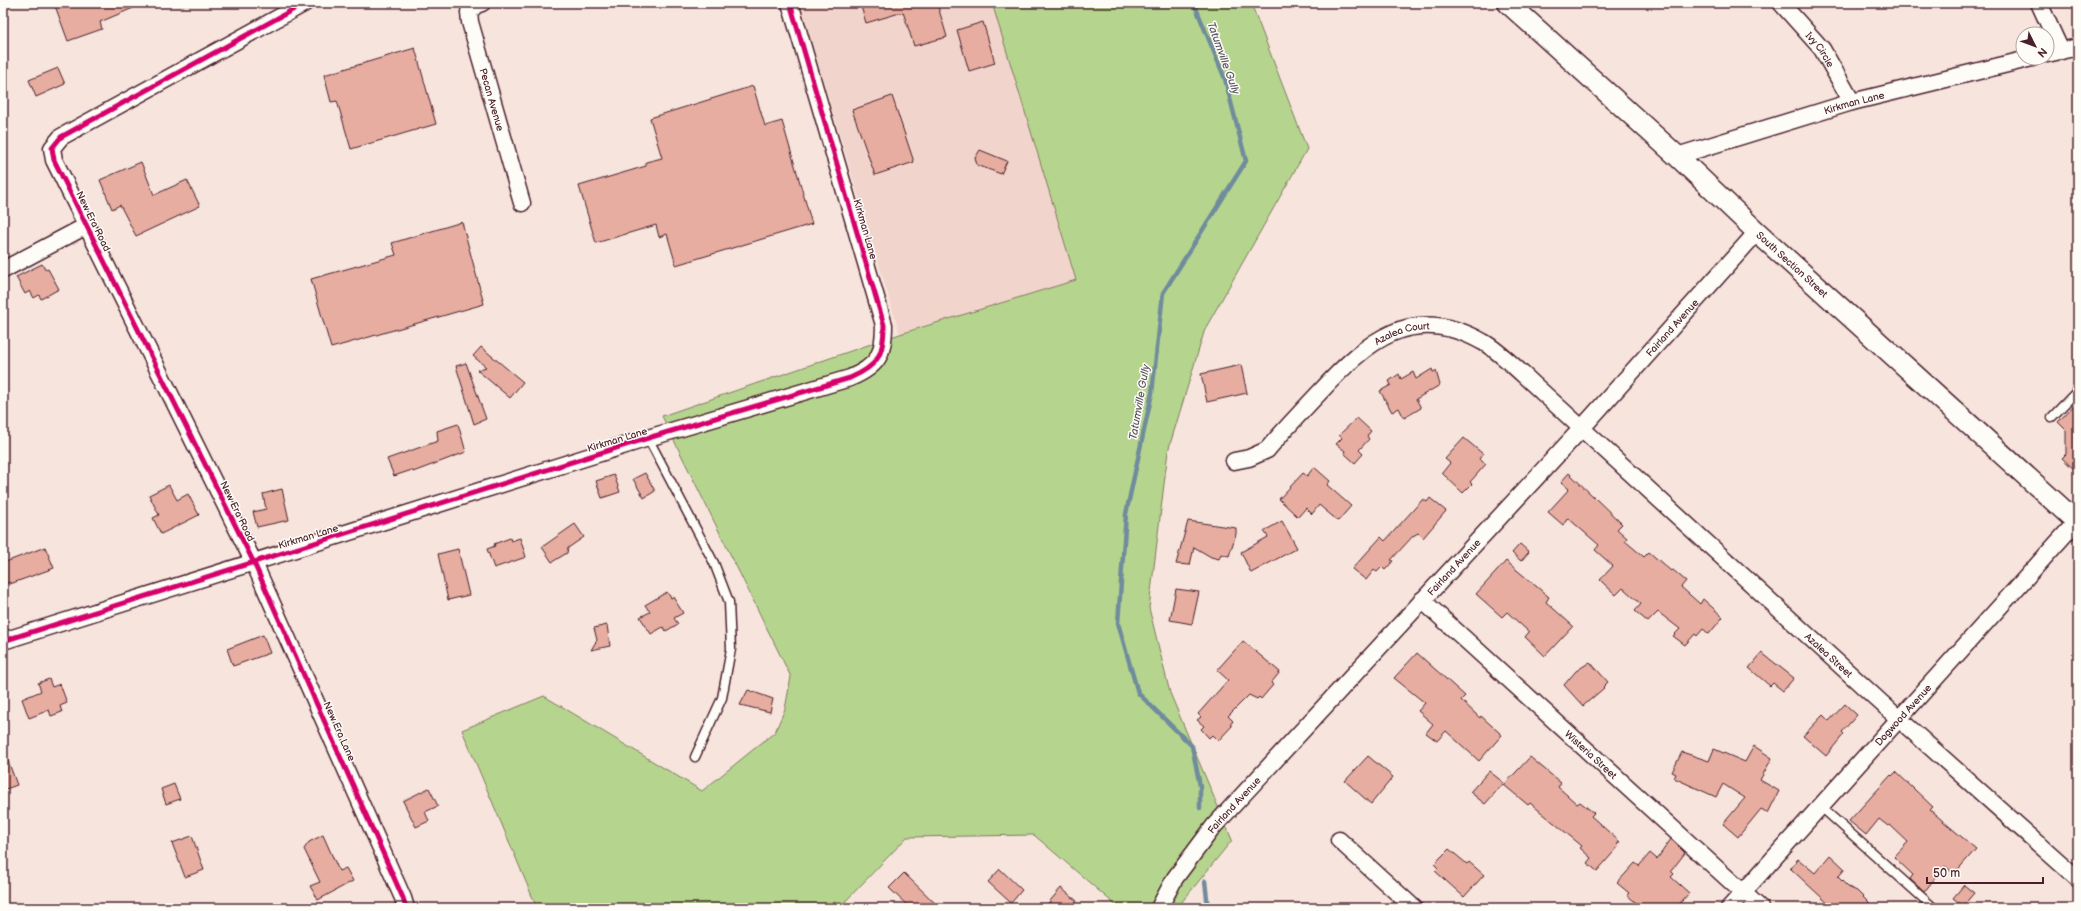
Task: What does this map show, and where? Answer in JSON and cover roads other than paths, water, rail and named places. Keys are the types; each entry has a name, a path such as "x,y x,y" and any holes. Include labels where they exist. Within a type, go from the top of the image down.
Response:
{"street":[{"name":"New Era Road","path":"254,563 86,226 54,160 52,148 61,137 305,3"},
{"name":"Pecan Avenue","path":"482,3 476,5 469,12 470,22 522,203"},
{"name":"Kirkman Lane","path":"3,642 648,438 850,378 870,368 883,349 884,325 790,3"},
{"name":"South Section Street","path":"1508,3 2077,523"},
{"name":"Ivy Circle","path":"1782,3 1822,49 1852,102"},
{"path":"2039,3 2068,51"},
{"name":"Kirkman Lane","path":"1677,156 1852,102 2015,62"},
{"path":"3,270 86,226"},
{"name":"Fairland Avenue","path":"1159,908 1175,878 1214,826 1582,428 1757,232"},
{"name":"Azalea Court","path":"1234,461 1249,458 1266,450 1347,362 1368,346 1384,335 1416,327 1434,326 1451,328 1484,343 1582,428"},
{"name":"Azalea Street","path":"1582,428 1899,718 2078,879"},
{"name":"Dogwood Avenue","path":"1729,908 1899,718 2077,523"},
{"name":"New Era Lane","path":"254,563 381,848 406,908"},
{"name":"Wisteria Street","path":"1422,600 1760,908"},
{"path":"1339,840 1414,908"}],"lane":[{"path":"2052,417 2078,390"},
{"path":"648,438 714,563 729,602 731,649 722,698 695,757"},
{"path":"1820,806 1934,908"}],"waterway":[{"name":"Tatumville Gully","path":"1194,3 1225,79 1246,161 1163,293 1152,393 1126,514 1118,623 1138,693 1192,746 1200,786 1200,808"},
{"name":"Tatumville Gully","path":"1205,881 1208,908"}]}
